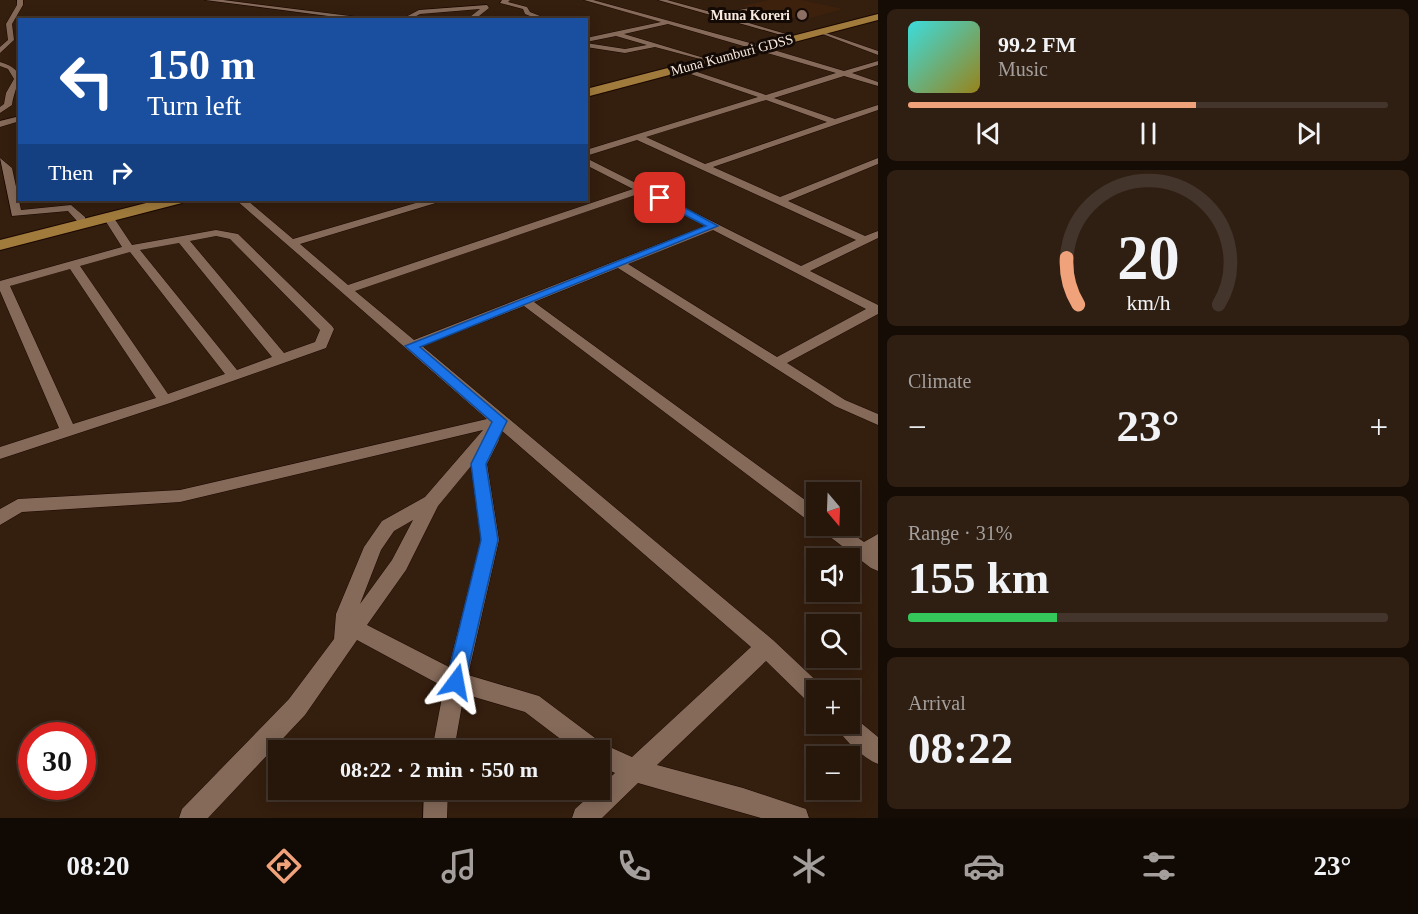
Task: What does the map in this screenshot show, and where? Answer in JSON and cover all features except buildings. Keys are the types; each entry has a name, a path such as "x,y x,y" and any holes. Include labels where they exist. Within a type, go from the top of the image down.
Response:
{"highway":[{"name":"Muna Kumburi GDSS","path":"588,90 702,59 822,32 878,15"},
{"name":"Muna Kumburi GDSS","path":"588,91 682,68 790,36 878,15"},
{"path":"0,240 152,201"},
{"path":"0,245 172,201"}],"street":[{"path":"0,51 11,40 9,24 21,5 20,0"},
{"path":"208,0 362,18"},
{"path":"493,0 525,8 527,13 541,18"},
{"path":"588,0 878,84"},
{"path":"595,2 603,0"},
{"path":"661,0 790,36"},
{"path":"473,18 504,1"},
{"path":"407,18 425,10 422,3"},
{"path":"716,16 753,8"},
{"path":"419,12 489,10"},
{"path":"588,41 669,23"},
{"path":"822,32 878,53"},
{"path":"588,34 601,37"},
{"path":"617,34 702,59"},
{"path":"588,42 625,51 652,46"},
{"path":"588,152 878,63"},
{"path":"0,64 11,69 18,76"},
{"path":"682,68 836,122"},
{"path":"0,72 18,76"},
{"path":"0,111 8,105 10,93 18,76"},
{"path":"0,94 10,93"},
{"path":"705,167 878,107"},
{"path":"2,123 18,119"},
{"path":"638,137 865,240"},
{"path":"0,160 7,168 5,182 16,214 71,208 81,219"},
{"path":"588,162 877,310"},
{"path":"780,201 878,162"},
{"path":"345,290 642,189"},
{"path":"242,201 765,647 806,686"},
{"path":"291,243 432,201"},
{"path":"108,217 131,249 234,375"},
{"path":"411,346 714,226"},
{"path":"0,453 165,400 321,345 327,329 234,236 216,233 131,249 1,284 68,431"},
{"path":"800,271 878,234"},
{"path":"182,239 280,359"},
{"path":"619,264 840,403 878,420"},
{"path":"73,265 165,400"},
{"path":"525,301 806,510"},
{"path":"776,363 877,310"},
{"path":"191,818 297,707 399,565 431,502 500,421"},
{"path":"0,518 18,506 180,496 500,421"},
{"path":"445,740 456,682 490,540 479,464 500,421"},
{"path":"348,634 346,614 373,548 388,526 431,502"},
{"path":"846,536 873,552"},
{"path":"348,634 456,682 531,703 581,740"},
{"path":"584,818 765,647"},
{"path":"858,734 878,753"},
{"path":"610,758 636,771 743,800 797,818"},
{"path":"435,818 436,800"}],"shaded area":[{"name":"Muna Koreri","path":"769,0 802,0 843,9 803,20 742,6"}],"place":[{"name":"Muna Koreri","path":"802,15"}],"route":[{"path":"456,682 490,540 479,464 500,421 411,346 714,226 660,198"}]}
